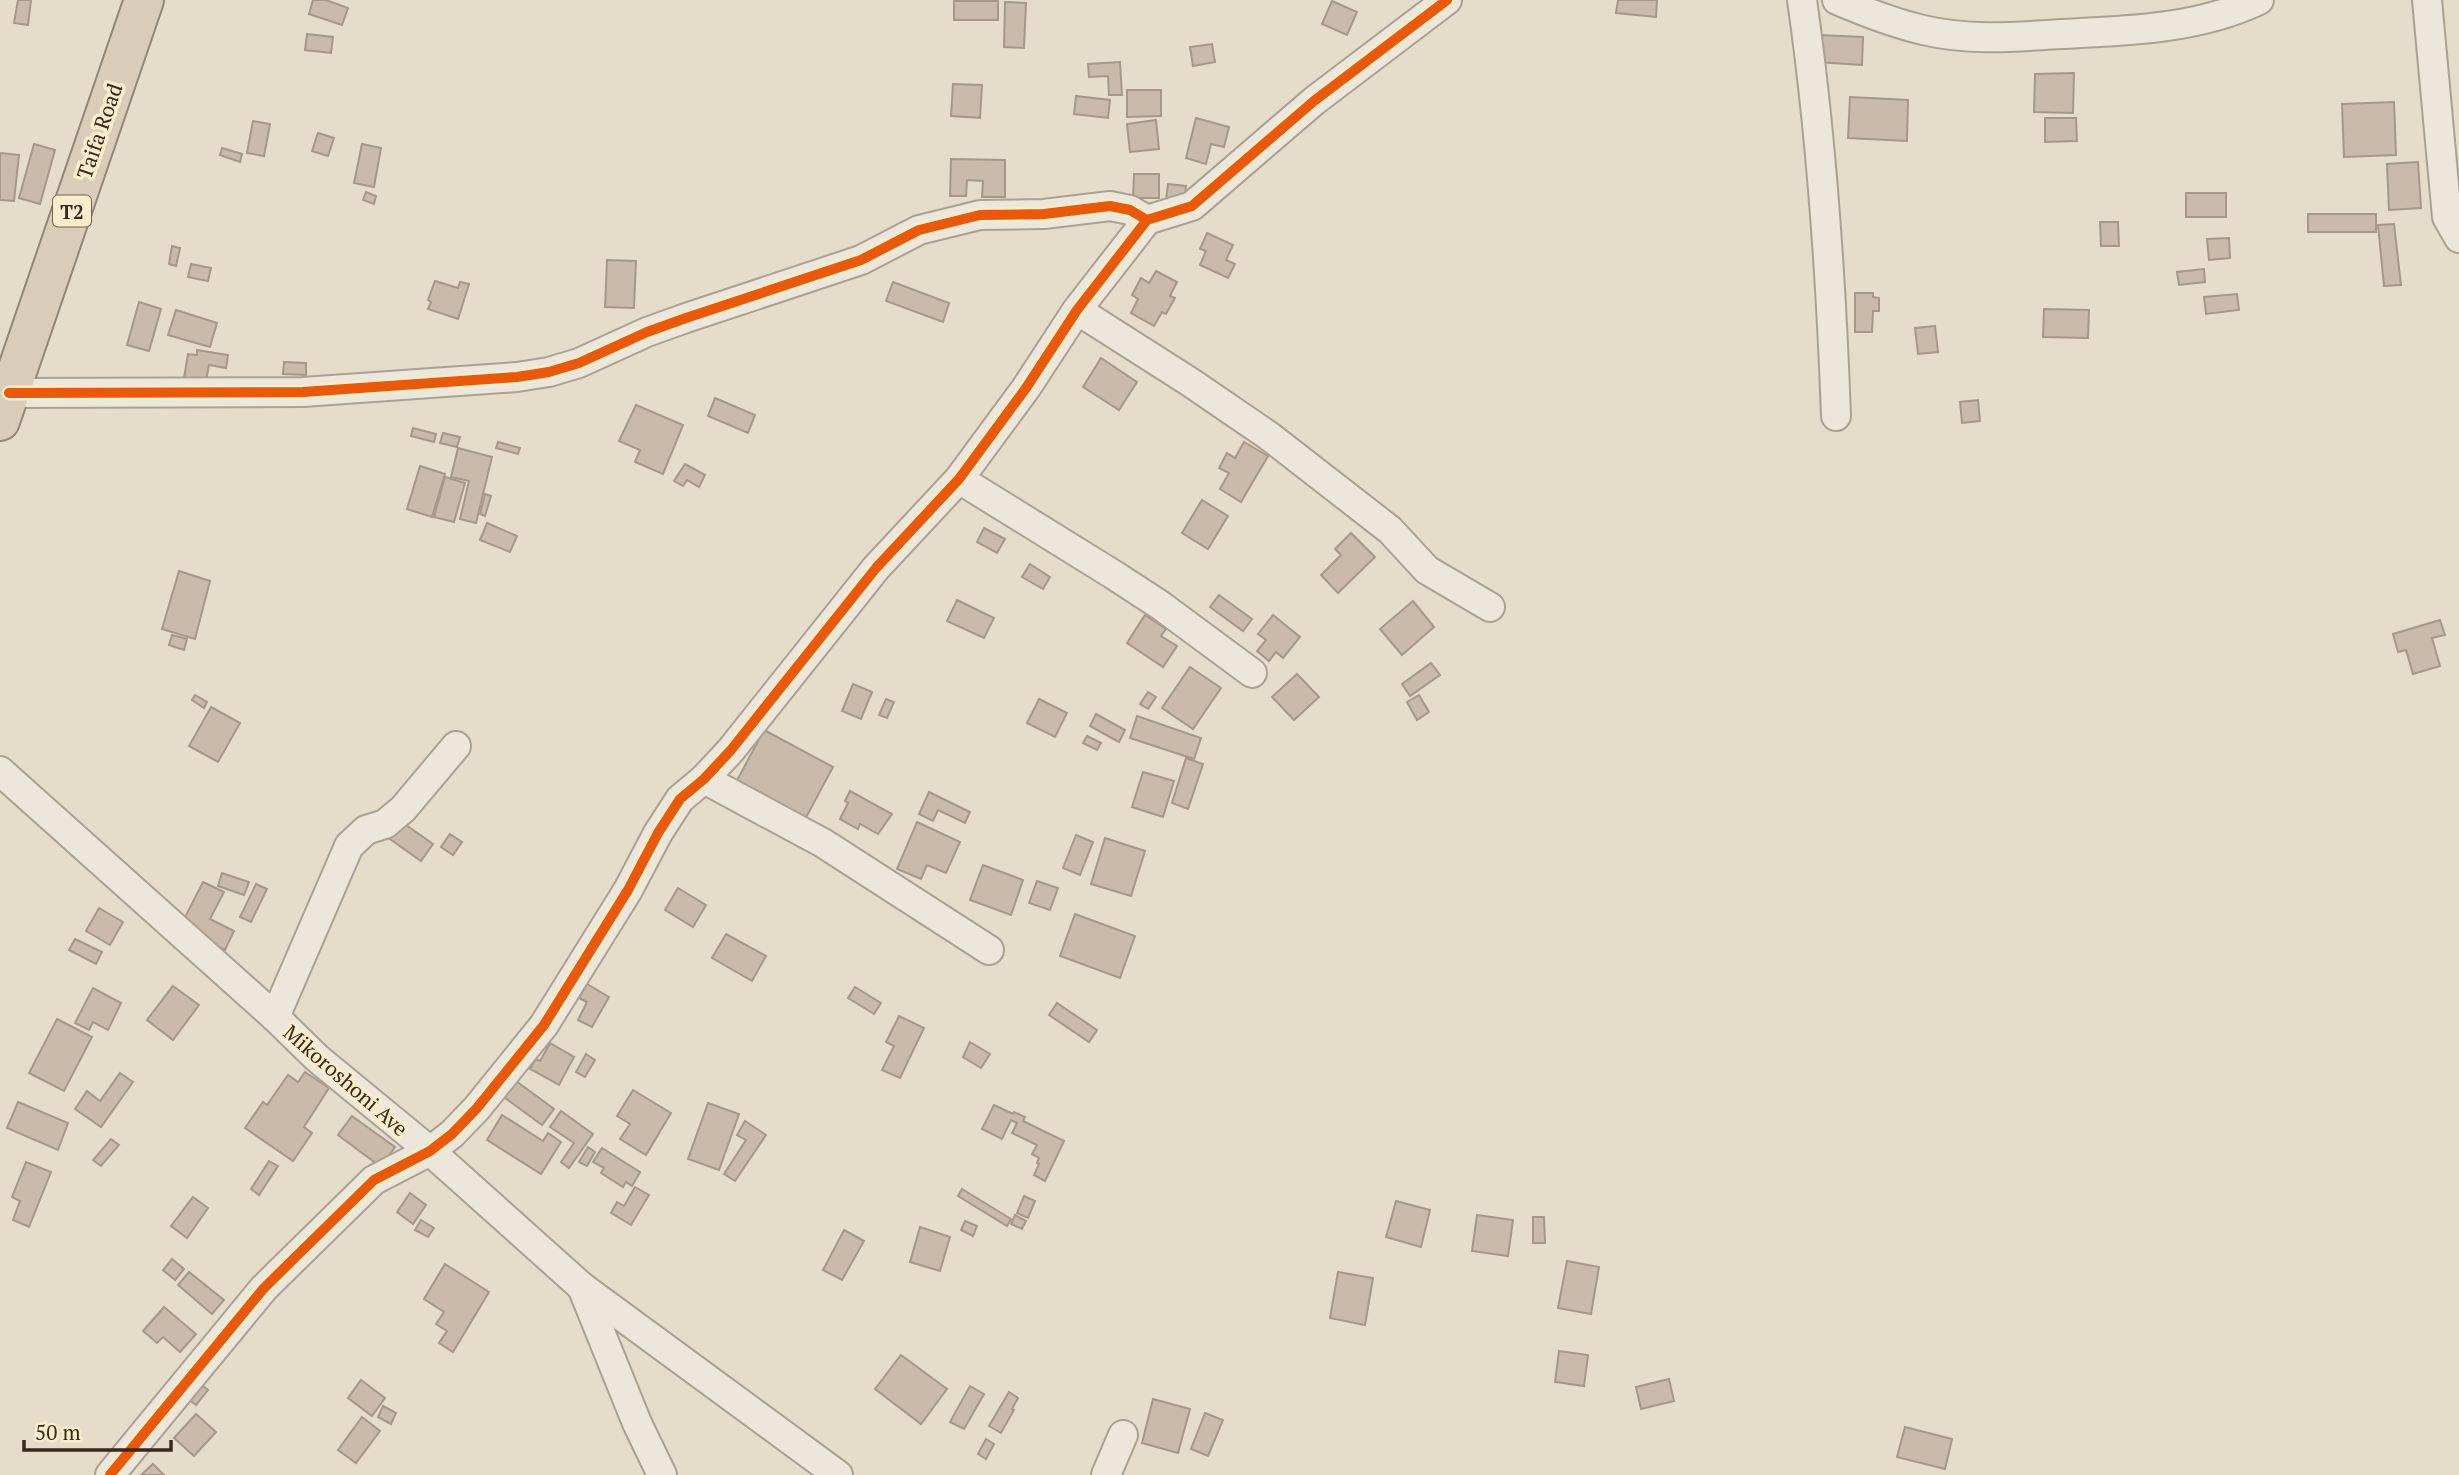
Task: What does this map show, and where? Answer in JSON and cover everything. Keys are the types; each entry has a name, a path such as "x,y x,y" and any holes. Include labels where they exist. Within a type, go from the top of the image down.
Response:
{"highway":[{"name":"Taifa Road","path":"4,407 144,0"}],"street":[{"path":"110,1475 264,1288 374,1180 430,1152 477,1108 544,1025 628,890 658,833 680,799 704,779 755,720 876,568 958,479 1026,388 1077,310 1147,220 1192,206 1314,100 1447,0"},
{"path":"1802,0 1821,142 1836,416"},
{"path":"1837,0 1875,16 1924,31 1981,39 2148,29 2233,12 2259,0"},
{"path":"2427,0 2447,217 2459,237"},
{"path":"4,407 303,392 517,377 549,372 579,363 660,327 862,260 919,230 980,215 1044,214 1110,206 1130,210 1147,220"},
{"path":"1077,310 1269,436 1390,530 1427,570 1489,607"},
{"path":"958,479 1160,605 1252,673"},
{"path":"275,1017 349,846 366,830 385,824 403,809 456,746"},
{"name":"Mikoroshoni Ave","path":"0,771 275,1017 348,1086 430,1152 582,1287 838,1475"},
{"path":"704,779 823,843 989,950"},
{"path":"582,1287 637,1423 662,1475"},
{"path":"1106,1475 1123,1435"}],"building":[{"path":"18,0 31,0 28,25 14,23"},
{"path":"313,0 326,0 348,8 342,25 309,14"},
{"path":"1618,0 1657,0 1656,17 1616,13"},
{"path":"954,1 998,1 998,20 954,20"},
{"path":"1332,1 1357,12 1347,35 1322,24"},
{"path":"1005,2 1026,3 1024,48 1004,47"},
{"path":"307,34 333,37 331,53 305,50"},
{"path":"1818,35 1863,37 1862,65 1816,62"},
{"path":"1212,44 1215,62 1193,66 1190,47"},
{"path":"1120,62 1122,95 1109,95 1108,76 1089,77 1088,64"},
{"path":"2074,73 2073,113 2034,112 2035,74"},
{"path":"953,84 982,85 980,118 951,116"},
{"path":"1127,90 1161,90 1161,116 1127,117"},
{"path":"1076,96 1110,100 1108,118 1074,114"},
{"path":"1850,97 1908,100 1907,141 1848,138"},
{"path":"2394,102 2396,155 2344,157 2342,104"},
{"path":"1196,118 1229,127 1224,147 1211,144 1206,164 1186,158"},
{"path":"2045,118 2076,118 2077,141 2045,142"},
{"path":"1156,120 1159,149 1130,152 1127,124"},
{"path":"253,121 270,124 264,156 247,153"},
{"path":"318,133 334,138 328,156 312,151"},
{"path":"34,144 55,150 40,204 19,198"},
{"path":"362,144 381,148 374,187 354,183"},
{"path":"222,148 242,154 240,162 220,155"},
{"path":"0,153 19,155 14,201 0,200"},
{"path":"951,159 1005,160 1005,197 982,197 983,181 967,180 966,196 950,196"},
{"path":"2418,162 2421,208 2389,210 2387,164"},
{"path":"1134,174 1159,174 1159,198 1133,198"},
{"path":"1168,184 1186,186 1184,202 1166,200"},
{"path":"366,192 376,196 374,204 363,200"},
{"path":"2186,193 2226,193 2226,217 2186,217"},
{"path":"2308,214 2376,214 2376,232 2308,232"},
{"path":"2100,222 2118,222 2119,246 2101,246"},
{"path":"2394,224 2401,285 2384,286 2378,225"},
{"path":"1207,233 1233,245 1226,260 1235,264 1228,278 1200,265 1206,251 1200,249"},
{"path":"2229,238 2230,258 2209,260 2207,239"},
{"path":"172,246 180,248 176,266 169,264"},
{"path":"607,260 636,261 634,308 605,307"},
{"path":"191,264 211,268 208,281 188,277"},
{"path":"2204,269 2205,282 2179,285 2177,272"},
{"path":"1156,271 1177,282 1170,296 1175,298 1166,314 1162,312 1154,326 1131,313 1138,299 1132,295 1141,278 1149,283"},
{"path":"435,281 458,288 460,282 469,284 458,319 428,309 431,302 428,300"},
{"path":"893,282 949,303 943,322 886,301"},
{"path":"1855,293 1873,293 1873,297 1879,298 1879,311 1873,311 1872,332 1855,332"},
{"path":"2237,294 2239,310 2206,314 2204,297"},
{"path":"139,302 161,309 149,351 127,345"},
{"path":"2044,309 2089,310 2088,338 2043,337"},
{"path":"176,310 217,323 210,347 168,335"},
{"path":"1935,326 1938,352 1918,354 1915,328"},
{"path":"197,350 228,355 226,368 209,365 206,381 184,378 188,354 197,355"},
{"path":"1101,358 1137,382 1119,410 1083,387"},
{"path":"284,362 306,363 306,375 283,374"},
{"path":"715,398 755,415 748,433 708,416"},
{"path":"1978,400 1980,421 1962,423 1960,402"},
{"path":"636,405 683,425 663,474 635,462 640,450 619,441"},
{"path":"413,428 436,434 434,442 411,436"},
{"path":"443,433 460,437 457,447 440,443"},
{"path":"498,442 520,448 518,454 496,448"},
{"path":"1244,442 1268,456 1241,502 1220,489 1229,473 1219,468 1227,453 1235,458"},
{"path":"458,448 492,457 476,523 460,519 469,481 451,477"},
{"path":"685,464 705,475 699,487 687,480 683,486 674,481"},
{"path":"420,466 445,474 432,517 407,509"},
{"path":"445,477 465,483 454,522 434,517"},
{"path":"485,494 491,496 485,516 480,514"},
{"path":"1202,500 1228,516 1208,549 1182,533"},
{"path":"487,523 517,536 510,552 480,540"},
{"path":"984,528 1005,539 997,553 977,542"},
{"path":"1351,533 1375,557 1338,593 1321,575 1341,555 1335,549"},
{"path":"1030,564 1050,577 1043,589 1022,577"},
{"path":"179,571 210,581 195,639 162,629"},
{"path":"1219,595 1252,619 1243,631 1210,607"},
{"path":"957,600 994,618 984,638 947,621"},
{"path":"1413,601 1434,627 1402,655 1380,629"},
{"path":"1145,615 1166,629 1161,636 1177,646 1163,667 1127,643"},
{"path":"1273,615 1300,637 1283,658 1276,652 1269,661 1257,651 1266,640 1258,634"},
{"path":"2440,620 2445,635 2432,638 2440,666 2413,674 2406,650 2398,652 2393,634"},
{"path":"172,635 187,639 184,650 169,645"},
{"path":"1431,663 1440,675 1410,696 1402,684"},
{"path":"1190,667 1221,688 1193,729 1162,708"},
{"path":"1297,674 1319,697 1294,720 1272,697"},
{"path":"853,684 872,692 861,719 842,711"},
{"path":"1148,692 1156,697 1148,709 1140,704"},
{"path":"195,695 207,702 204,708 192,700"},
{"path":"1419,695 1429,712 1417,720 1407,702"},
{"path":"886,699 894,702 887,718 879,715"},
{"path":"1039,699 1067,713 1055,737 1027,723"},
{"path":"211,707 240,723 218,762 189,746"},
{"path":"1096,714 1125,730 1119,742 1090,726"},
{"path":"1137,716 1201,738 1194,759 1130,738"},
{"path":"764,730 833,767 802,825 733,788"},
{"path":"1087,736 1101,743 1097,750 1083,743"},
{"path":"1186,758 1203,764 1188,809 1172,803"},
{"path":"1143,772 1174,781 1163,817 1132,807"},
{"path":"850,791 892,814 878,834 860,824 858,829 840,819 848,803 845,801"},
{"path":"929,792 970,812 965,823 938,810 933,821 919,814"},
{"path":"399,820 433,844 421,861 387,837"},
{"path":"917,822 960,842 946,873 927,865 921,879 897,869"},
{"path":"450,834 462,842 453,855 441,847"},
{"path":"1076,835 1093,842 1080,875 1063,868"},
{"path":"1105,838 1145,851 1131,896 1091,884"},
{"path":"983,865 1023,880 1011,915 970,900"},
{"path":"222,873 249,882 244,895 218,886"},
{"path":"1037,881 1058,888 1050,910 1029,903"},
{"path":"203,882 224,892 210,919 234,931 225,950 180,927"},
{"path":"256,884 267,889 251,922 240,917"},
{"path":"678,888 706,905 693,927 665,910"},
{"path":"99,908 123,922 110,945 86,931"},
{"path":"1075,914 1135,936 1120,978 1060,956"},
{"path":"726,934 766,956 752,981 712,958"},
{"path":"75,939 102,952 96,964 69,950"},
{"path":"587,984 609,997 592,1027 578,1020 587,1002 579,998"},
{"path":"173,986 199,1005 173,1040 147,1020"},
{"path":"855,987 881,1003 874,1014 848,998"},
{"path":"93,988 121,1003 108,1030 93,1022 89,1030 75,1023"},
{"path":"1057,1003 1097,1030 1089,1042 1049,1015"},
{"path":"899,1016 924,1028 900,1078 882,1070 894,1046 886,1042"},
{"path":"57,1019 92,1037 64,1091 29,1073"},
{"path":"970,1042 990,1054 981,1068 963,1057"},
{"path":"550,1043 574,1057 559,1085 530,1069 536,1059 540,1061"},
{"path":"586,1054 595,1060 585,1077 576,1072"},
{"path":"305,1072 329,1088 304,1127 312,1133 293,1161 245,1128 263,1102 267,1105 288,1075 298,1082"},
{"path":"120,1073 133,1082 101,1127 75,1109 87,1091 100,1101"},
{"path":"512,1078 554,1109 542,1125 501,1095"},
{"path":"633,1090 671,1113 646,1155 620,1139 630,1124 617,1116"},
{"path":"18,1102 68,1123 58,1150 7,1128"},
{"path":"708,1103 739,1114 719,1170 688,1159"},
{"path":"994,1105 1025,1117 1023,1121 1064,1141 1045,1181 1034,1175 1039,1158 1032,1154 1037,1145 1012,1133 1017,1123 1011,1120 1002,1139 982,1129"},
{"path":"561,1111 593,1134 569,1168 561,1162 574,1143 550,1127"},
{"path":"502,1115 543,1141 548,1133 561,1142 541,1174 487,1140"},
{"path":"352,1116 395,1147 381,1167 338,1135"},
{"path":"745,1121 766,1135 735,1181 724,1174 746,1140 737,1135"},
{"path":"111,1139 119,1145 101,1166 93,1160"},
{"path":"588,1147 595,1152 587,1166 579,1162"},
{"path":"602,1148 640,1172 632,1186 626,1182 623,1187 601,1173 604,1168 593,1162"},
{"path":"269,1161 278,1166 259,1195 251,1189"},
{"path":"26,1162 51,1172 29,1227 13,1220 20,1201 12,1197"},
{"path":"635,1187 649,1195 631,1225 611,1213 617,1202 624,1206"},
{"path":"962,1189 1011,1219 1007,1226 958,1196"},
{"path":"410,1193 426,1205 413,1224 397,1212"},
{"path":"1024,1196 1035,1201 1028,1218 1017,1213"},
{"path":"193,1197 208,1208 187,1238 171,1226"},
{"path":"1396,1201 1430,1210 1421,1247 1386,1237"},
{"path":"1015,1215 1026,1221 1022,1229 1011,1224"},
{"path":"1477,1215 1513,1220 1508,1256 1472,1251"},
{"path":"1533,1217 1544,1217 1545,1243 1533,1243"},
{"path":"421,1220 434,1228 428,1237 415,1230"},
{"path":"965,1221 977,1226 973,1236 961,1230"},
{"path":"920,1227 950,1237 940,1271 910,1262"},
{"path":"844,1230 864,1241 842,1280 823,1270"},
{"path":"172,1259 184,1269 175,1280 163,1270"},
{"path":"1567,1261 1599,1267 1591,1314 1558,1308"},
{"path":"445,1264 489,1292 453,1352 439,1343 447,1331 436,1324 444,1312 424,1299"},
{"path":"189,1272 224,1300 212,1314 178,1285"},
{"path":"1338,1272 1373,1278 1365,1325 1330,1318"},
{"path":"164,1307 196,1334 180,1352 163,1337 157,1343 143,1331"},
{"path":"1559,1351 1588,1355 1584,1386 1555,1382"},
{"path":"901,1355 947,1389 921,1424 875,1389"},
{"path":"1669,1379 1674,1401 1641,1409 1636,1387"},
{"path":"361,1380 385,1398 372,1416 348,1398"},
{"path":"197,1381 208,1390 196,1405 185,1396"},
{"path":"970,1386 984,1394 964,1429 950,1422"},
{"path":"1009,1392 1018,1398 1001,1433 989,1426"},
{"path":"1153,1399 1190,1409 1178,1453 1142,1443"},
{"path":"383,1406 396,1413 391,1424 378,1417"},
{"path":"1205,1413 1223,1420 1208,1456 1191,1449"},
{"path":"196,1414 216,1432 194,1456 174,1438"},
{"path":"362,1417 380,1431 356,1463 338,1450"},
{"path":"1905,1427 1952,1439 1945,1469 1897,1457"},
{"path":"986,1439 994,1444 986,1459 978,1454"},
{"path":"153,1464 164,1475 141,1475"}],"cycle path":[{"path":"110,1475 264,1288 374,1180 430,1151 452,1134 477,1108 544,1025 628,890 658,833 680,799 704,779 731,750 876,568 959,479 1026,388 1077,310 1147,220 1192,206 1314,101 1447,0"},
{"path":"9,393 303,392 517,377 549,372 579,363 647,332 861,260 919,230 980,215 1044,214 1110,206 1130,210 1147,220"}]}
